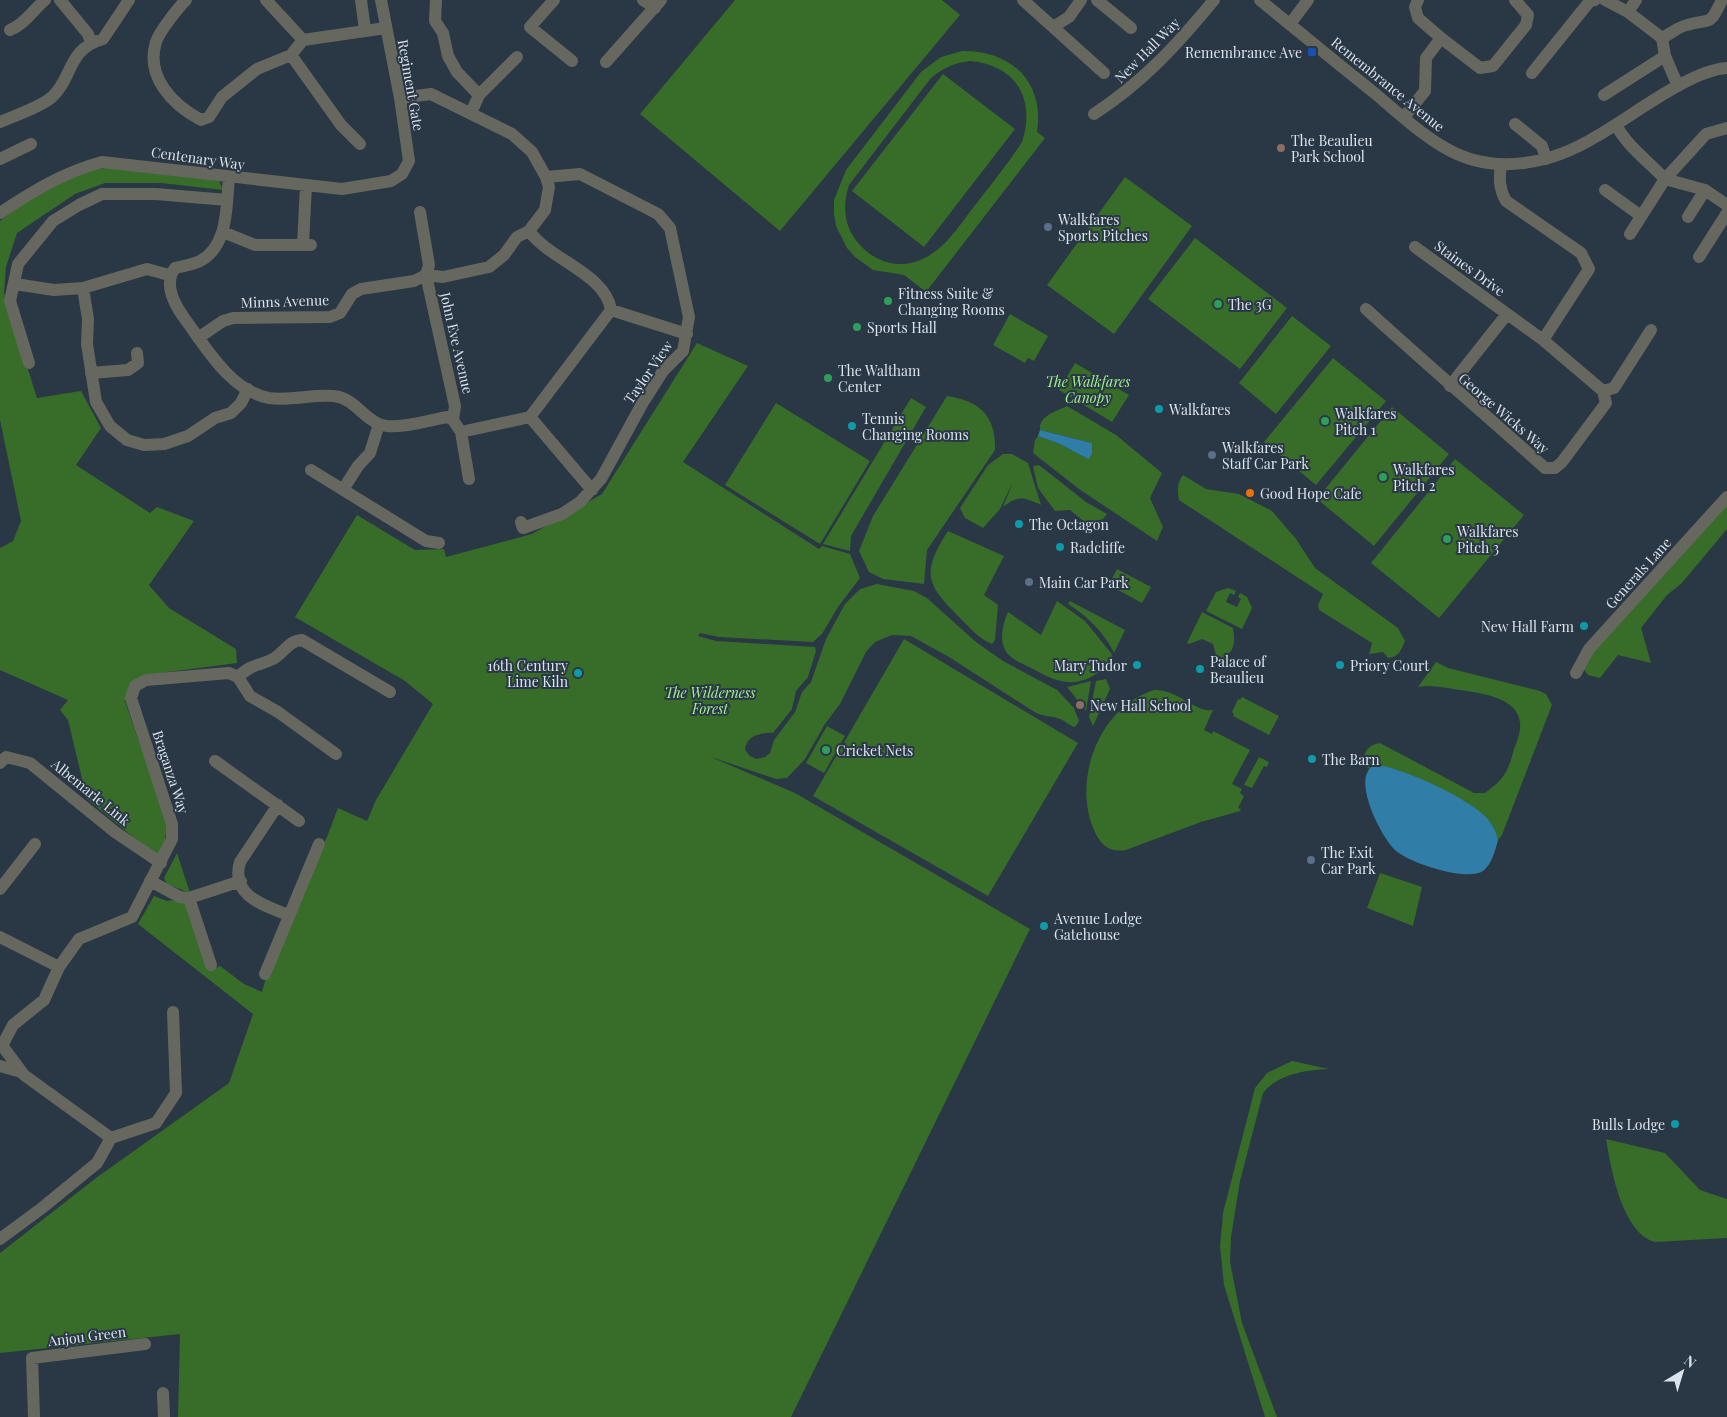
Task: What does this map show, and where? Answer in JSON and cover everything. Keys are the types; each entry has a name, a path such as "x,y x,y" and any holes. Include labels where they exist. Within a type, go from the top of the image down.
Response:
{"street":[{"path":"10,30 20,26 30,13 45,0"},
{"path":"60,0 88,34 90,42"},
{"path":"0,122 50,99 62,88 71,63 90,42 103,39 129,0"},
{"path":"186,0 156,41 154,68 165,93 201,120 209,116 222,97 257,69 291,55 303,40 386,28"},
{"path":"266,0 303,40"},
{"path":"361,0 365,30"},
{"name":"Regiment Gate","path":"381,0 400,98 409,160 402,174"},
{"path":"436,0 435,21 443,33 448,56 457,72 479,95"},
{"path":"554,0 530,26 572,61"},
{"path":"606,62 658,4 643,0"},
{"path":"1023,0 1104,74"},
{"path":"1053,26 1069,17 1081,0"},
{"path":"1097,0 1131,28"},
{"name":"New Hall Way","path":"1094,114 1125,93 1165,58 1214,0"},
{"name":"Remembrance Avenue","path":"1260,0 1404,117 1448,150 1470,159 1501,165 1525,164 1577,149 1678,86 1717,68 1727,68"},
{"path":"1290,24 1308,0"},
{"path":"1413,2 1418,18 1480,68 1493,66 1526,25 1528,15 1515,0"},
{"path":"1532,72 1590,1 1595,0"},
{"path":"1605,0 1628,12 1662,38 1665,56 1678,86"},
{"path":"1628,12 1636,0"},
{"path":"1662,38 1686,25 1707,23 1715,15 1722,0"},
{"path":"1404,117 1425,91 1426,58 1442,38"},
{"path":"291,55 341,125 360,144"},
{"path":"1604,95 1665,56"},
{"path":"471,113 479,95 517,58"},
{"path":"400,98 431,94 512,134 532,152 546,177"},
{"path":"1515,124 1542,146 1546,159"},
{"path":"1616,125 1625,142 1634,147 1665,179 1705,190 1727,205"},
{"path":"1630,234 1665,179 1706,134 1727,128"},
{"path":"0,159 31,144"},
{"name":"Centenary Way","path":"0,213 35,190 77,168 102,162 115,162 229,178 342,189 391,181 402,174"},
{"path":"1501,165 1499,176 1501,193 1506,201 1581,253 1589,269 1542,340 1603,391 1614,388 1651,330"},
{"name":"Taylor View","path":"521,522 523,528 562,514 580,502 592,490 601,479 642,404 663,371 683,351 689,317 670,228 658,214 580,174 546,177"},
{"name":"Minns Avenue","path":"198,338 222,321 233,318 330,317 340,313 352,294 361,289 414,281 426,275 443,277 489,267 504,255 517,237 529,231 545,210 549,187 546,177"},
{"path":"229,178 223,232 213,251 198,262 175,268 170,275 168,284 178,311 221,368 248,389 268,398 334,396 348,400 379,424 392,426 447,417 453,420 461,432 469,479"},
{"path":"223,232 255,245 307,245 306,185"},
{"path":"1605,190 1641,216"},
{"path":"1688,217 1705,190"},
{"path":"29,363 10,301 18,264 53,221 78,204 102,194 156,194 227,200"},
{"name":"John Eve Avenue","path":"420,212 429,265 426,275 456,406 453,420"},
{"path":"1699,257 1727,213"},
{"path":"461,432 530,417 611,310 609,299 601,286 538,243 529,231"},
{"name":"Staines Drive","path":"1415,247 1542,340"},
{"path":"15,284 54,290 83,288 147,268 170,275"},
{"path":"83,288 88,319 87,344 90,373 96,402 110,426 127,440 144,446 164,444 180,439 215,418 230,413 241,403 248,389"},
{"name":"George Wicks Way","path":"1366,309 1450,386 1471,402 1545,468 1555,468 1562,462 1606,403 1603,391"},
{"path":"611,310 687,334"},
{"name":"Staines Drive","path":"1450,386 1507,314"},
{"path":"90,373 130,375 138,363 137,353"},
{"path":"530,417 592,490"},
{"path":"344,488 358,466 370,453 379,424"},
{"path":"311,470 344,488 426,540 439,543"},
{"name":"Generals Lane","path":"1576,673 1590,649 1727,497"},
{"path":"336,754 278,712 250,696 238,677 250,667 274,658 293,641 302,640 390,692"},
{"name":"Braganza Way","path":"2,1045 6,1025 44,1000 59,967 79,939 132,917 172,839 172,824 131,698 135,686 146,680 229,673 238,677"},
{"name":"Albemarle Link","path":"0,763 6,757 30,762 115,832 161,863"},
{"path":"215,761 299,821"},
{"path":"278,805 240,862 238,869 240,880 247,896 252,901 288,915"},
{"path":"0,889 35,844"},
{"path":"265,974 319,844"},
{"path":"150,881 180,896 189,898 240,880"},
{"path":"189,898 211,965"},
{"path":"0,937 59,967"},
{"path":"0,1239 97,1163 111,1138 156,1123 176,1092 173,1012"},
{"path":"2,1045 21,1072 111,1138"},
{"path":"0,1066 21,1072"},
{"name":"Anjou Green","path":"34,1417 32,1358 145,1344"},
{"path":"163,1393 164,1417"}],"green space":[{"path":"735,0 942,0 960,15 780,231 640,114"},
{"path":"962,51 980,52 996,56 1021,72 1030,84 1036,98 1038,114 1037,132 1045,138 926,292 904,275 873,270 855,257 847,248 836,226 834,200 846,170 921,72 941,57","holes":["970,61 999,69 1010,77 1024,99 1026,126 1022,142 956,231 938,249 917,261 904,264 886,262 875,257 860,245 848,224 845,209 849,185 931,78 944,69 959,63"]},
{"path":"943,74 1015,129 924,247 852,191"},
{"path":"114,167 219,181 223,190 161,183 105,183 75,194 17,233 6,267 4,293 37,398 81,391 101,428 76,465 150,513 157,507 194,521 149,585 169,608 236,649 237,663 145,675 130,684 125,701 167,823 164,849 156,856 87,799 68,720 60,710 68,700 0,670 0,548 13,541 21,521 0,420 0,221 25,202 53,185 83,173"},
{"path":"1125,177 1192,226 1114,334 1047,285"},
{"name":"The 3G","path":"1195,238 1287,308 1240,369 1148,299"},
{"path":"1010,314 1048,336 1034,361 1028,358 1025,363 993,345"},
{"path":"1292,316 1331,346 1276,414 1239,383"},
{"name":"The Wilderness Forest","path":"697,343 748,366 683,462 819,549 822,546 850,554 860,578 838,607 822,634 813,642 719,637 700,633 698,636 716,641 815,647 816,651 808,677 796,691 792,709 773,733 759,734 748,741 745,750 750,756 756,759 765,757 770,753 774,740 795,712 802,692 811,682 826,639 845,604 860,589 877,584 914,591 927,598 976,642 1003,661 1057,690 1074,708 1079,721 1075,727 1055,717 1036,713 949,657 911,636 892,635 875,642 866,652 840,704 825,724 805,759 787,778 776,779 711,757 795,793 1030,929 791,1417 178,1417 180,1334 0,1353 0,1253 96,1178 229,1083 253,1014 138,924 154,896 167,901 172,900 185,903 212,970 220,966 244,984 262,992 273,952 327,837 338,808 367,821 376,800 433,704 405,681 295,617 357,515 415,550 444,549 446,557 532,534 602,494"},
{"name":"Walkfares Pitch 1","path":"1333,358 1386,401 1316,485 1264,442"},
{"name":"The Walkfares Canopy","path":"1075,363 1129,395 1112,422 1059,390"},
{"path":"947,396 969,402 984,412 993,428 995,450 927,550 924,584 883,579 869,572 859,551 873,516"},
{"path":"911,398 926,407 851,536 850,551 823,544"},
{"path":"776,403 870,461 820,544 725,485"},
{"path":"1067,406 1116,435 1162,473 1150,498 1163,527 1157,541 1079,489 1033,453 1035,440 1038,436 1060,444 1086,458 1092,443 1040,430 1040,425 1045,418"},
{"name":"Walkfares Pitch 2","path":"1392,407 1449,454 1374,546 1317,499"},
{"path":"1003,454 1012,454 1028,463 1041,505 1021,498 1013,500 1003,507 1013,482 1000,509 983,528 965,518 960,508 988,465"},
{"name":"Walkfares Pitch 3","path":"1455,459 1524,515 1439,618 1371,563"},
{"path":"1039,465 1086,502 1107,514 1103,519 1087,524 1070,510 1055,511 1038,488 1033,466"},
{"path":"1183,475 1206,489 1239,494 1272,511 1296,539 1315,568 1398,628 1405,641 1399,652 1395,656 1388,658 1383,652 1369,654 1372,643 1319,610 1318,605 1323,594 1179,500 1178,487"},
{"path":"1727,499 1727,529 1681,584 1667,595 1641,628 1651,663 1618,655 1600,678 1588,675 1584,670 1590,655"},
{"path":"948,531 1004,556 984,595 998,605 995,640 992,644 970,629 948,606 934,586 931,568 939,545"},
{"path":"1117,569 1151,587 1142,603 1109,585"},
{"path":"1228,588 1236,591 1234,595 1230,593 1226,602 1237,607 1241,599 1238,597 1240,593 1247,597 1252,608 1242,629 1206,611 1216,592"},
{"path":"1057,601 1085,621 1111,653 1112,656 1103,668 1084,680 1069,682 1053,679 1014,659 1004,648 1002,632 1008,612 1041,635"},
{"path":"1070,601 1125,630 1114,653 1094,625 1068,604"},
{"path":"1202,612 1233,628 1232,649 1224,658 1216,655 1213,644 1202,639 1187,643"},
{"path":"904,639 1078,743 988,896 813,796"},
{"path":"1436,662 1448,668 1540,691 1546,694 1552,705 1502,835 1498,840 1484,817 1463,800 1423,780 1394,769 1371,766 1369,769 1365,765 1364,756 1369,747 1380,743 1474,793 1485,793 1504,774 1510,764 1519,733 1520,723 1518,714 1513,707 1505,702 1487,695 1439,687 1418,687"},
{"path":"1106,679 1110,689 1093,726 1089,717 1096,681"},
{"path":"1091,681 1086,711 1067,687"},
{"path":"1154,690 1162,690 1200,708 1213,710 1204,730 1212,734 1213,731 1250,750 1232,784 1242,789 1240,793 1244,796 1238,808 1241,809 1240,811 1201,822 1126,850 1110,849 1099,840 1088,810 1086,789 1089,768 1095,748 1105,729 1118,712 1135,699"},
{"path":"1242,697 1279,716 1269,735 1233,716 1232,712 1238,699 1240,700"},
{"name":"Cricket Nets","path":"827,726 845,736 824,773 806,763"},
{"path":"1259,757 1269,762 1267,767 1264,766 1252,788 1244,785"},
{"path":"177,853 190,893 167,884 164,878"},
{"path":"1380,873 1422,887 1413,926 1367,908"},
{"path":"1292,1061 1329,1069 1311,1070 1284,1077 1276,1081 1263,1093 1240,1181 1231,1237 1230,1262 1242,1323 1277,1417 1265,1417 1224,1285 1220,1246 1223,1213 1255,1088 1267,1073"},
{"path":"1606,1139 1665,1153 1700,1190 1727,1199 1727,1238 1655,1242 1644,1236 1634,1226 1620,1198"}],"water":[{"path":"1040,430 1092,443 1092,453 1089,459 1060,444 1038,436"},
{"path":"1375,765 1400,771 1433,784 1477,809 1494,828 1498,840 1489,865 1483,871 1475,874 1452,873 1412,860 1395,850 1376,821 1366,794 1365,781 1368,771"}],"place":[{"name":"Remembrance Ave","path":"1312,52"},
{"name":"The Beaulieu Park School","path":"1281,148"},
{"name":"Walkfares Sports Pitches","path":"1048,227"},
{"name":"Fitness Suite & Changing Rooms","path":"888,301"},
{"name":"The 3G","path":"1218,304"},
{"name":"Sports Hall","path":"857,327"},
{"name":"The Waltham Center","path":"828,378"},
{"name":"Walkfares","path":"1159,409"},
{"name":"Walkfares Pitch 1","path":"1325,421"},
{"name":"Tennis Changing Rooms","path":"852,426"},
{"name":"Walkfares Staff Car Park","path":"1212,455"},
{"name":"Walkfares Pitch 2","path":"1383,477"},
{"name":"Good Hope Cafe","path":"1250,493"},
{"name":"The Octagon","path":"1019,524"},
{"name":"Walkfares Pitch 3","path":"1447,539"},
{"name":"Radcliffe","path":"1060,547"},
{"name":"Main Car Park","path":"1029,582"},
{"name":"New Hall Farm","path":"1584,626"},
{"name":"Mary Tudor","path":"1137,665"},
{"name":"Priory Court","path":"1340,665"},
{"name":"Palace of Beaulieu","path":"1200,669"},
{"name":"16th Century Lime Kiln","path":"578,673"},
{"name":"New Hall School","path":"1080,705"},
{"name":"Cricket Nets","path":"826,750"},
{"name":"The Barn","path":"1312,759"},
{"name":"The Exit Car Park","path":"1311,860"},
{"name":"Avenue Lodge Gatehouse","path":"1044,926"},
{"name":"Bulls Lodge","path":"1675,1124"}]}
